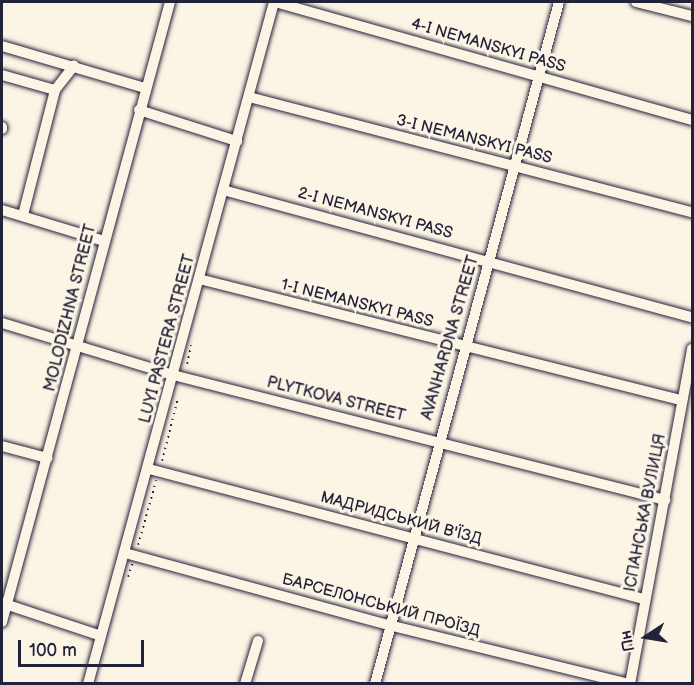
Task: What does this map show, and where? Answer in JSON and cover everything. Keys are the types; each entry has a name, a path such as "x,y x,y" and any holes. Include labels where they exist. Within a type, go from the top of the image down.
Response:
{"street":[{"name":"MOLODIZHNA STREET","path":"2,622 4,604 78,347 104,241 170,2"},
{"name":"4-I NEMANSKYI PASS","path":"274,2 693,120"},
{"name":"LUYI PASTERA STREET","path":"88,684 154,471 173,375 274,2"},
{"name":"AVANHARDNA STREET","path":"375,684 412,537 559,2"},
{"path":"636,2 693,16"},
{"path":"2,46 145,88"},
{"path":"23,215 55,90 74,66"},
{"path":"2,75 55,90"},
{"name":"3-I NEMANSKYI PASS","path":"249,97 693,212"},
{"path":"139,110 237,141"},
{"name":"2-I NEMANSKYI PASS","path":"224,190 693,317"},
{"path":"2,210 23,215 40,224 104,241"},
{"name":"1-I NEMANSKYI PASS","path":"199,279 682,400"},
{"name":"PLYTKOVA STREET","path":"2,323 173,375 665,500"},
{"name":"ІСПАНСЬКА ВУЛИЦЯ","path":"630,684 693,349"},
{"path":"2,446 47,458"},
{"name":"МАДРИДСЬКИЙ В'ЇЗД","path":"154,471 645,599"},
{"name":"БАРСЕЛОНСЬКИЙ ПРОЇЗД","path":"130,554 389,625 630,684"},
{"path":"4,604 101,636"},
{"path":"245,684 258,641"}],"path":[{"path":"125,588 130,554 177,401"}]}
